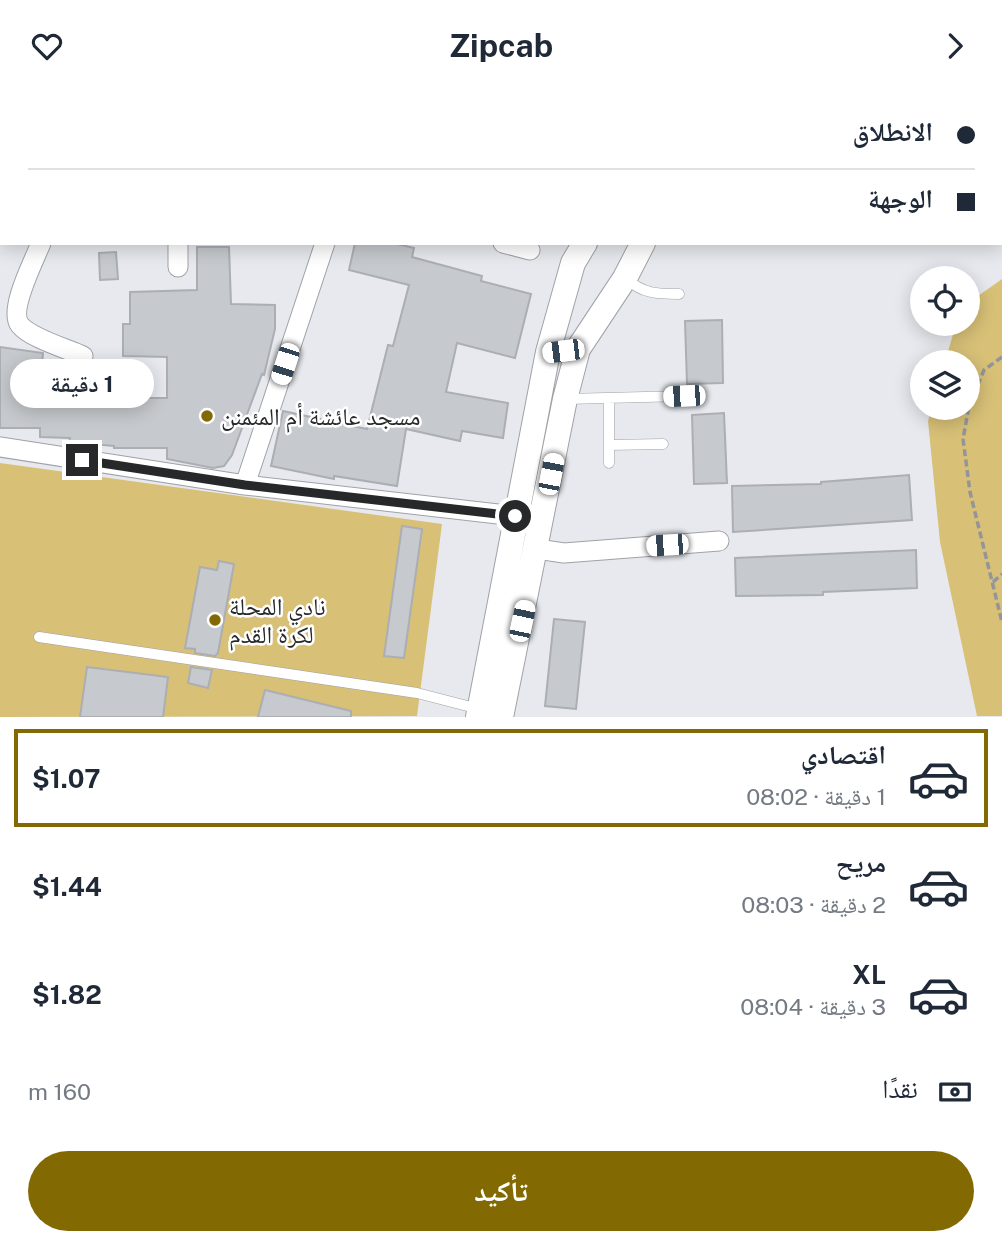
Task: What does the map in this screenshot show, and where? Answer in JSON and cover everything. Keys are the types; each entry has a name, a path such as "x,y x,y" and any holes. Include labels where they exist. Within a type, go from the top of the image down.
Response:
{"street":[{"path":"40,245 17,305 17,320 26,330 83,356"},
{"path":"178,245 178,267"},
{"path":"245,485 324,245"},
{"path":"511,245 530,250"},
{"path":"486,714 515,516 548,352 573,263 584,245"},
{"path":"486,714 537,549 565,399 578,349 625,278 642,245"},
{"path":"548,352 578,349"},
{"path":"0,447 245,485 515,516"},
{"path":"537,549 564,554 719,541"}],"lane":[{"path":"625,278 651,293 679,294"},
{"path":"565,399 684,396"},
{"path":"608,398 609,463"},
{"path":"609,445 663,444"},
{"path":"40,637 417,693 486,714"}],"path":[{"path":"1002,357 984,370 969,406 963,439 970,492 1002,622"},
{"path":"993,582 1002,574"}],"shaded area":[{"path":"1002,279 1002,716 977,716 940,542 928,421 980,420 980,350 948,350 953,336 980,336 980,295"},
{"name":"نادي المحلة لكرة القدم","path":"0,463 442,524 417,716 0,717"}],"building":[{"path":"355,245 401,245 414,248 412,257 482,276 481,281 531,294 515,358 457,343 446,392 508,403 503,438 462,431 460,441 406,429 397,486 334,476 334,479 271,466 283,411 367,429 388,345 393,346 409,285 349,270"},
{"path":"197,247 229,247 231,304 275,305 275,329 264,375 262,374 232,455 224,466 213,468 167,459 167,448 114,448 69,442 70,438 40,437 40,428 0,428 0,347 43,353 41,377 64,379 63,382 101,383 101,398 167,398 167,357 123,356 123,324 130,324 130,292 197,290"},
{"path":"116,252 118,279 100,280 99,253"},
{"path":"722,320 723,383 687,384 685,321"},
{"path":"724,413 727,483 694,484 692,415"},
{"path":"909,475 912,520 733,532 732,486 821,484"},
{"path":"402,526 422,529 404,658 384,656"},
{"path":"916,550 917,588 823,592 823,595 736,596 735,558"},
{"path":"219,561 234,564 218,653 215,656 195,653 195,649 185,648 200,567 217,570"},
{"path":"554,619 585,622 576,709 545,706"},
{"path":"87,667 168,677 163,717 80,717"},
{"path":"191,667 212,670 208,688 188,683"},
{"path":"265,690 351,711 351,717 258,717"}],"place":[{"name":"مسجد عائشة أم المئمنن","path":"207,416"},
{"name":"نادي المحلة لكرة القدم","path":"215,620"}],"route":[{"path":"82,460 245,485 515,516"}]}
